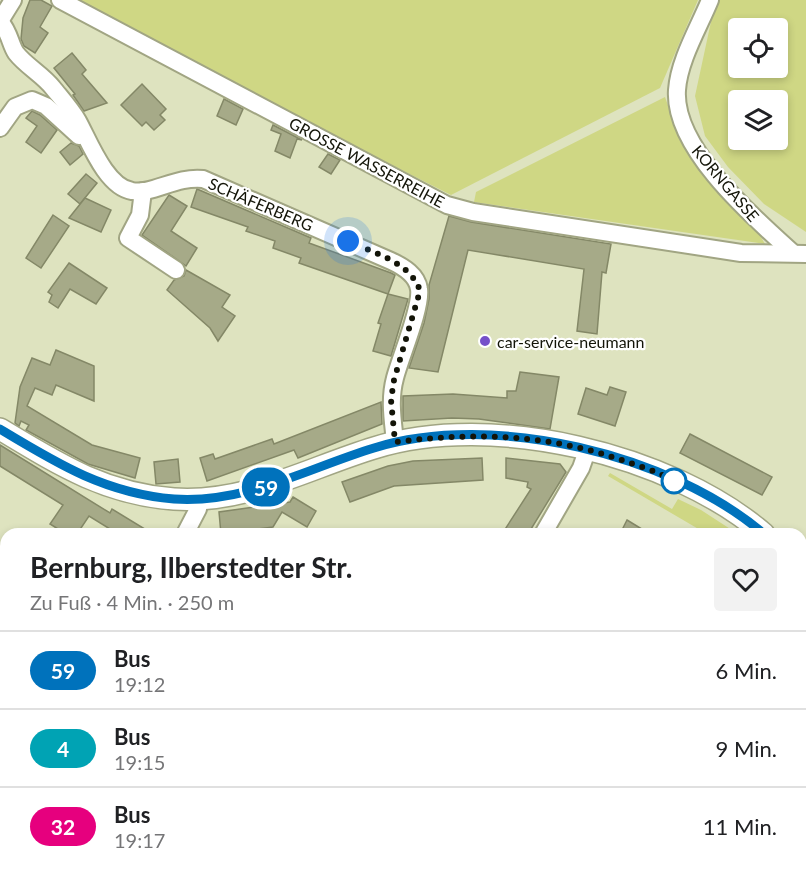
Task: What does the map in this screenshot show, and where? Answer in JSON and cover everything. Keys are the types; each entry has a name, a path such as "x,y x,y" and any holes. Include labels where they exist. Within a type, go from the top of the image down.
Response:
{"street":[{"path":"13,0 0,21 8,30 15,52 51,85 77,119 93,152"},
{"name":"GROSSE WASSERREIHE","path":"60,0 447,205 473,212 741,253 800,254"},
{"name":"KORNGASSE","path":"710,0 682,68 677,88 677,110 689,138 752,216 800,254"},
{"path":"0,128 15,107 32,100 58,116 93,152 119,186 129,191 143,191 140,215 128,238 176,270"},
{"name":"SCHÄFERBERG","path":"143,191 190,178 218,183 392,261 412,274 417,283 419,299 394,380 391,400 395,442"},
{"path":"0,429 72,472 95,482 121,491 174,499 232,496 268,486 395,442 478,436 532,438 588,448 690,488 734,512 756,528"},
{"path":"546,528 581,468 588,448"},
{"path":"188,528 198,509 199,499"}],"green space":[{"path":"77,0 698,0 660,88 451,195 226,81"},
{"path":"719,0 806,0 806,232 764,204 728,167 705,136 695,96 712,17"},
{"path":"665,97 676,128 706,174 745,211 765,244 474,202 476,192"},
{"path":"610,473 672,509 678,499 701,510 729,528 697,528 608,476"}],"building":[{"path":"30,0 41,0 52,6 40,27 48,33 35,53 24,46 21,39 23,18"},
{"path":"72,53 86,70 82,74 107,103 84,111 73,95 75,94 54,68"},
{"path":"142,84 166,109 160,115 165,120 154,130 146,122 142,126 121,105"},
{"path":"224,99 243,109 236,125 217,116"},
{"path":"32,111 57,130 41,153 26,142 37,126 26,118"},
{"path":"273,125 302,140 297,139 290,158 275,151 281,134 271,130"},
{"path":"71,143 79,146 83,154 70,165 60,152"},
{"path":"328,154 340,160 331,174 319,167"},
{"path":"86,174 97,183 80,204 68,194"},
{"path":"197,189 311,238 309,243 395,275 388,294 299,263 301,258 273,248 275,241 246,231 248,227 191,207"},
{"path":"169,195 187,206 171,231 197,248 186,266 142,235"},
{"path":"85,198 111,210 101,232 69,218"},
{"path":"53,215 69,226 41,268 26,258"},
{"path":"449,216 471,222 611,244 606,273 602,272 597,334 577,331 584,269 468,250 438,372 409,368 424,323 429,299 429,285"},
{"path":"69,263 107,288 96,304 70,289 58,308 49,302 52,295 48,292"},
{"path":"186,270 230,295 222,307 235,316 218,341 210,328 167,290 174,280 184,276"},
{"path":"388,294 408,299 391,356 373,351 381,324 378,323"},
{"path":"56,350 94,366 94,401 56,385 52,395 35,388 27,406 92,445 140,458 135,478 88,464 26,430 29,425 21,421 19,426 15,423 20,387 32,358 50,365"},
{"path":"520,372 559,377 550,429 479,419 403,421 403,396 453,394 507,398 507,391 516,391"},
{"path":"610,387 626,392 615,426 578,414 586,388 607,395"},
{"path":"381,402 382,424 298,458 294,450 207,481 200,458 213,454 215,459 272,439 274,444"},
{"path":"690,434 772,477 762,495 680,453"},
{"path":"0,445 110,513 112,509 143,528 108,528 89,516 81,528 56,528 50,524 63,505 0,466"},
{"path":"482,458 483,480 394,486 350,502 342,482 388,466 413,461"},
{"path":"506,458 560,464 566,472 532,528 506,528 531,489 527,487 528,482 506,478"},
{"path":"178,459 180,482 156,484 154,462"},
{"path":"293,497 316,511 307,527 282,512 273,527 220,528 219,512 290,502"},
{"path":"627,520 640,528 623,528"}],"bus line":[{"name":"59","path":"0,429 72,472 95,482 121,491 174,499 232,496 268,486 395,442 478,436 532,438 588,448 634,464 714,500 757,528"}],"place":[{"name":"car-service-neumann","path":"485,341"}],"route":[{"path":"348,241 402,266 412,274 420,291 394,380 391,400 395,442 478,436 532,438 588,448 674,481"}]}
